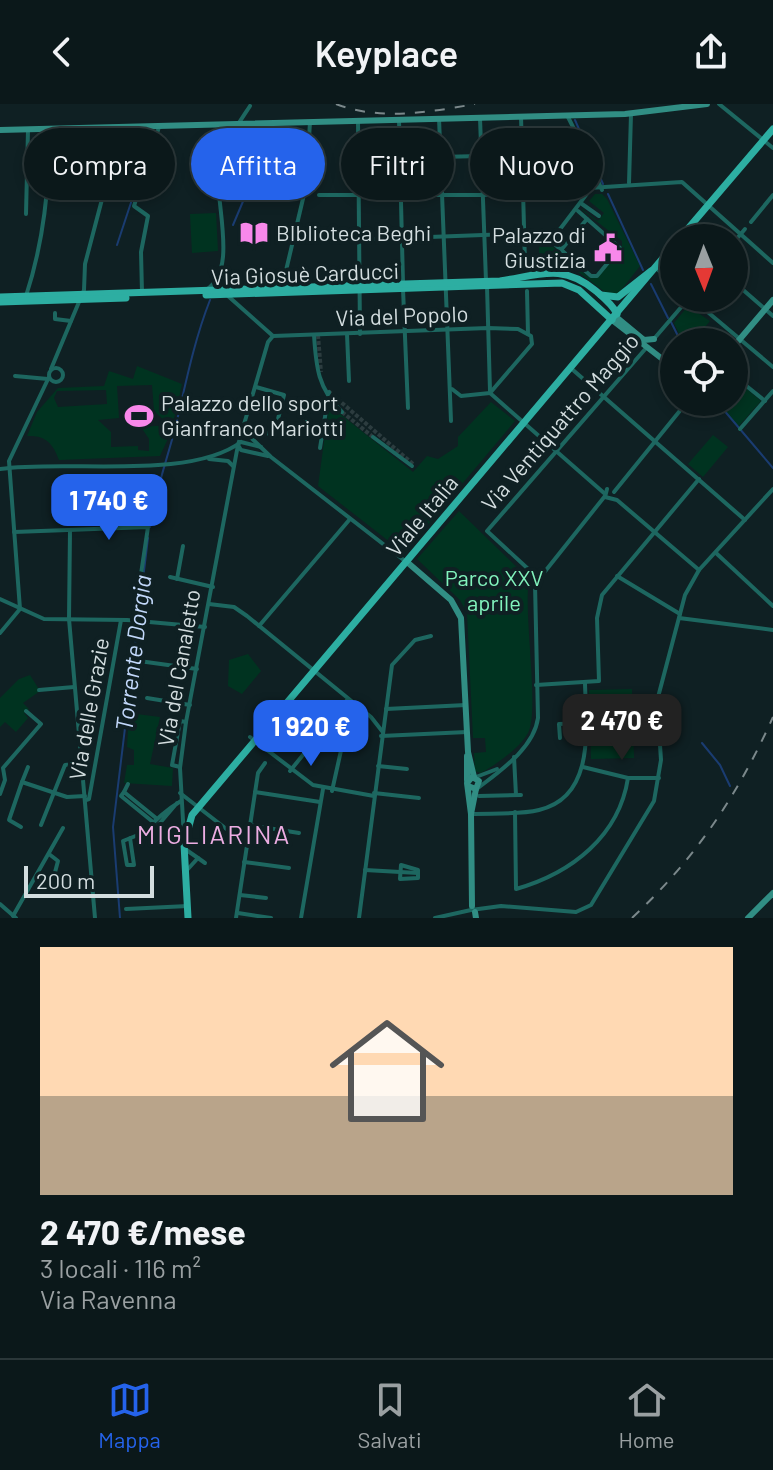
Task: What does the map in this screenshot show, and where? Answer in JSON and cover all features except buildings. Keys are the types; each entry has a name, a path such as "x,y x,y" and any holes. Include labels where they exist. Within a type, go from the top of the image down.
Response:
{"main road":[{"path":"86,128 631,114 707,104"},
{"path":"692,224 773,129"},
{"path":"0,130 24,130"},
{"name":"Viale Italia","path":"197,807 660,262"},
{"path":"600,294 618,297 654,269"},
{"name":"Via Giosuè Carducci","path":"487,284 534,274 575,275 600,294 615,317"},
{"name":"Via Giosuè Carducci","path":"0,299 205,290 568,284 615,317"},
{"name":"Via Giosuè Carducci","path":"0,299 224,294 361,287"},
{"path":"748,330 773,300"},
{"path":"603,310 603,331"},
{"path":"615,317 644,340 654,339"},
{"path":"615,317 660,358"},
{"path":"407,562 444,593 458,611 471,780 476,911"},
{"path":"471,780 477,791 471,814"},
{"path":"471,780 477,791"},
{"path":"184,846 187,824 197,807"},
{"name":"Via del Canaletto","path":"184,846 188,918"},
{"path":"748,918 773,893"}],"street":[{"path":"719,104 773,148"},
{"path":"205,290 212,286 224,253 219,164 250,106"},
{"path":"628,184 632,176 631,114"},
{"path":"567,115 574,128"},
{"path":"521,116 522,128"},
{"path":"439,118 439,128"},
{"path":"480,118 480,128"},
{"path":"399,120 399,128"},
{"path":"358,121 358,128"},
{"path":"310,122 310,128"},
{"path":"254,124 254,128"},
{"path":"0,633 20,609 9,461 45,390 81,297 85,264 121,127"},
{"path":"142,292 141,252 148,216 134,206 160,127"},
{"path":"603,190 628,184 682,182 728,224"},
{"path":"751,222 773,195"},
{"path":"26,200 26,214"},
{"path":"26,296 37,262 47,200"},
{"path":"284,279 303,200"},
{"path":"359,200 360,334"},
{"path":"401,200 408,408"},
{"path":"441,200 451,421"},
{"path":"483,200 490,393"},
{"path":"524,200 526,267 534,274"},
{"path":"551,241 584,200"},
{"path":"582,204 599,216"},
{"path":"295,242 539,233 594,278 619,250 619,245 578,211"},
{"path":"561,250 587,219"},
{"path":"748,243 773,263"},
{"path":"654,269 660,274"},
{"path":"450,387 461,396 490,393 532,344 527,291"},
{"path":"224,294 234,299 273,336"},
{"path":"748,294 773,316"},
{"name":"Via Ventiquattro Maggio","path":"538,578 487,531 678,312"},
{"path":"707,312 727,328"},
{"path":"55,313 55,319 71,321"},
{"name":"Via del Popolo","path":"273,336 488,328 518,329 530,335"},
{"path":"347,334 349,381"},
{"path":"314,335 317,375 342,412"},
{"name":"Via del Canaletto","path":"184,846 179,802 180,767 172,765 180,721 186,722 190,705 238,445 268,342 273,336"},
{"path":"748,345 773,367"},
{"path":"45,390 62,377 58,355"},
{"path":"51,369 62,371"},
{"path":"490,370 501,380"},
{"path":"573,370 745,520"},
{"path":"15,376 49,378 56,382"},
{"path":"243,428 274,435 284,395 255,387"},
{"path":"748,387 765,401"},
{"path":"740,429 773,391"},
{"path":"490,393 699,570"},
{"path":"320,448 327,394"},
{"path":"477,791 535,734 533,600 538,578 675,416"},
{"path":"305,421 306,427 323,429"},
{"path":"243,428 271,457 407,562"},
{"path":"373,437 412,466"},
{"path":"202,458 241,442 261,447"},
{"path":"238,445 241,450 271,457"},
{"path":"0,469 202,458 224,459 233,468"},
{"path":"536,685 599,681 597,609 606,588 699,479"},
{"path":"435,918 476,911 576,912 591,905 654,801 659,778 657,701 685,595 699,570 773,489"},
{"path":"259,626 350,519"},
{"path":"14,532 148,527 134,621"},
{"path":"70,530 69,619 95,918"},
{"path":"177,579 183,546"},
{"path":"716,553 773,606"},
{"path":"616,576 679,616 773,630"},
{"path":"170,577 213,587"},
{"path":"0,599 44,619 142,621 205,627"},
{"path":"209,604 234,607 371,716 382,733"},
{"name":"Via delle Grazie","path":"85,798 89,799 121,620"},
{"path":"359,918 393,660 415,640 431,636"},
{"path":"139,661 197,669"},
{"path":"471,814 541,810 562,797 583,767 585,683"},
{"path":"39,690 74,687"},
{"path":"147,698 190,705"},
{"path":"290,771 348,699"},
{"path":"371,716 378,717 386,711 466,705"},
{"path":"0,794 5,780 3,768 41,724 26,711"},
{"path":"560,738 559,724 586,723"},
{"path":"322,731 352,739"},
{"path":"382,733 467,732"},
{"path":"332,791 344,737"},
{"path":"252,739 290,771 323,789 419,798"},
{"path":"477,791 518,795 514,757"},
{"path":"41,825 65,765 83,763"},
{"path":"265,763 258,773 236,915 271,918"},
{"path":"378,766 407,769"},
{"path":"21,827 9,820 28,767"},
{"path":"583,767 628,778 659,778"},
{"path":"471,780 499,768"},
{"path":"515,812 516,889 567,865 602,838 624,803 628,778"},
{"path":"22,782 54,794 85,798"},
{"path":"128,784 124,792 154,820"},
{"path":"301,918 323,789"},
{"path":"255,792 321,802"},
{"path":"180,793 247,845"},
{"path":"130,838 134,865 127,865 123,841 130,838 143,833 154,820 179,802"},
{"path":"143,833 148,837 179,802"},
{"path":"250,825 299,833"},
{"path":"0,904 14,917 63,828"},
{"path":"184,846 205,863"},
{"path":"49,854 58,861 54,876"},
{"path":"186,870 198,858"},
{"path":"244,862 289,868"},
{"path":"365,870 419,873"},
{"path":"240,895 266,898"},
{"path":"126,909 188,906"}],"green space":[{"path":"603,195 607,199 640,266 618,294 605,292 577,271 534,270 529,267 527,263 527,259 530,267 539,268 539,247 535,241 540,236 590,278 598,277 622,248 622,241 582,210 585,207 583,210 598,221 604,213 589,201 603,200"},
{"path":"216,213 218,251 192,253 190,214"},
{"path":"683,312 697,312 710,321 704,328 676,328 674,323"},
{"path":"137,366 182,384 171,432 160,456 59,460 48,441 27,436 37,412 58,388 104,386 109,371 133,379","holes":["152,385 154,411 169,425 141,427 149,439 149,451 138,450 138,446 111,447 111,432 98,420 119,418 117,386","106,390 107,404 58,407 54,398 57,391"]},
{"path":"748,390 761,401 748,416"},
{"name":"Parco XXV aprile","path":"491,402 515,421 404,553 318,486 329,405 413,472 427,456 438,459 458,446 458,437"},
{"path":"730,416 748,416 738,427"},
{"path":"713,435 728,447 703,477 688,464"},
{"name":"Parco XXV aprile","path":"459,511 529,579 531,721 528,733 519,745 481,773 475,771 474,753 486,752 485,738 473,738 467,613 460,600 417,559"},
{"path":"248,654 261,671 242,694 228,686 229,660"},
{"path":"30,675 40,691 23,703 29,709 24,713 28,718 16,732 5,722 0,727 0,698 19,679"},
{"path":"632,689 634,758 591,759 589,690"},
{"path":"129,713 160,717 150,764 173,768 172,786 124,783 127,765 134,765 134,750 127,747"}],"waterway":[{"path":"575,120 578,128"},
{"path":"608,194 643,270"},
{"path":"117,245 132,200"},
{"name":"Torrente Dorgia","path":"233,225 244,200"},
{"path":"651,284 668,318"},
{"name":"Torrente Dorgia","path":"150,527 195,346 210,300"},
{"path":"671,322 674,328"},
{"path":"729,416 773,468"},
{"name":"Torrente Dorgia","path":"120,918 113,827 148,538"},
{"path":"702,743 720,765 730,786"}],"tunnel":[{"path":"318,335 321,372"},
{"path":"328,391 413,464"},
{"path":"342,412 373,437"}],"railway":[{"path":"336,104 387,114 475,104"},
{"path":"632,918 676,873 713,825 745,773 773,717"}],"place":[{"name":"BIblioteca Beghi","path":"254,233"},
{"name":"Palazzo di Giustizia","path":"608,248"},
{"name":"Palazzo dello sport Gianfranco Mariotti","path":"139,416"}],"district":[{"name":"MIGLIARINA","path":"214,835"}]}
